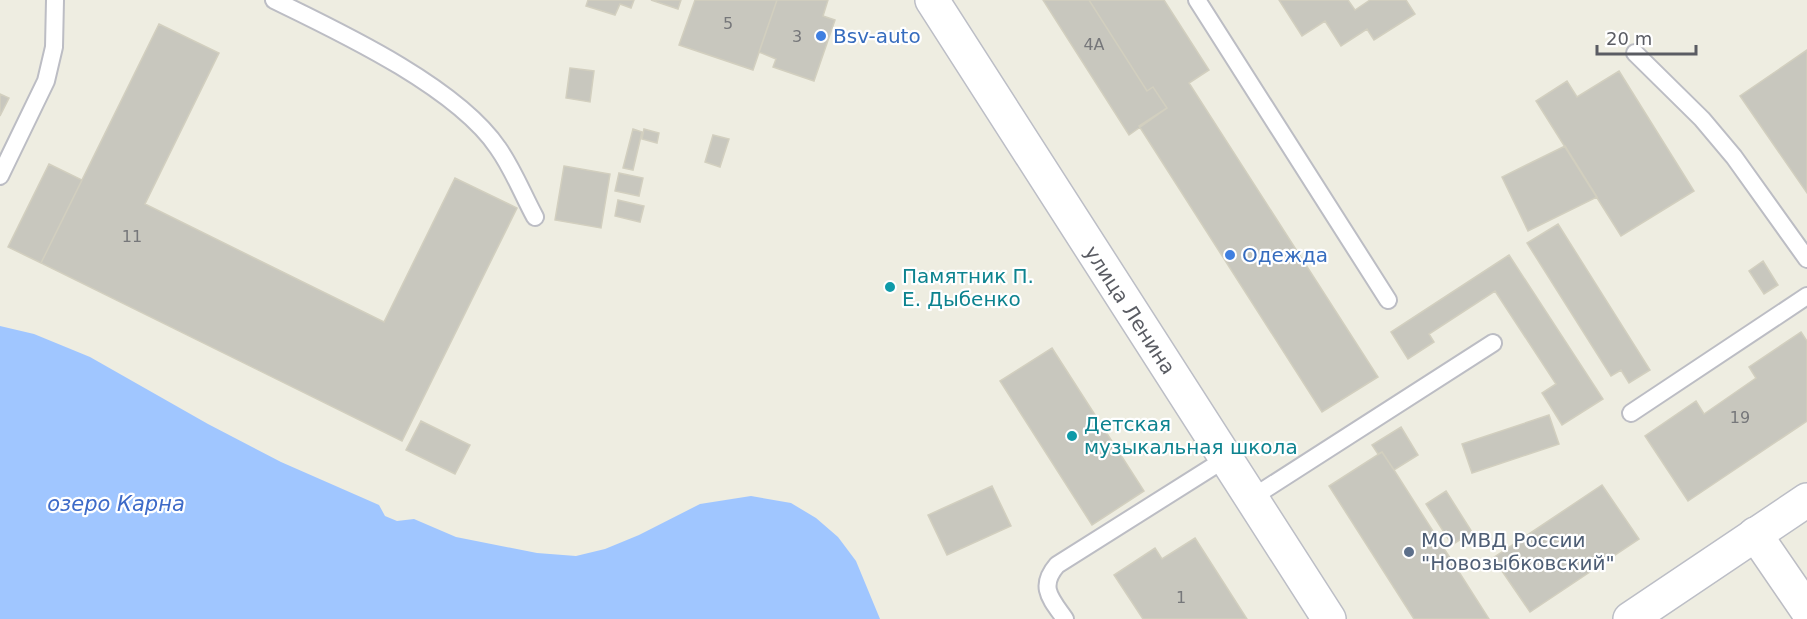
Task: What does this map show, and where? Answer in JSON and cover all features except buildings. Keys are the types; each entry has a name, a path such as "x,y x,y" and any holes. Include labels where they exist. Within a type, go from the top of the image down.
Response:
{"main road":[{"name":"улица Ленина","path":"939,3 1250,499 1329,619"},
{"path":"1630,619 1807,500"},
{"path":"1755,534 1807,610"}],"lane":[{"path":"0,176 46,81 54,48 56,0"},
{"path":"274,0 294,4 387,58 425,82 464,112 498,148 535,217"},
{"path":"1197,0 1388,300"},
{"path":"1635,53 1702,119 1734,157 1807,259"},
{"path":"1631,413 1807,296"},
{"path":"1250,499 1493,343"},
{"path":"1065,619 1048,595 1047,584 1050,574 1057,565 1225,459"}],"water":[{"name":"озеро Карна","path":"0,326 34,334 90,357 208,424 281,462 379,505 385,516 397,521 414,519 456,537 537,553 576,556 605,549 639,535 700,504 751,496 791,503 816,518 838,537 856,561 880,619 0,619"}],"place":[{"name":"Bsv-auto","path":"821,36"},
{"name":"Одежда","path":"1230,255"},
{"name":"Памятник П. Е. Дыбенко","path":"890,287"},
{"name":"Детская музыкальная школа","path":"1072,436"},
{"name":"МО МВД России \"Новозыбковский\"","path":"1409,552"}]}
